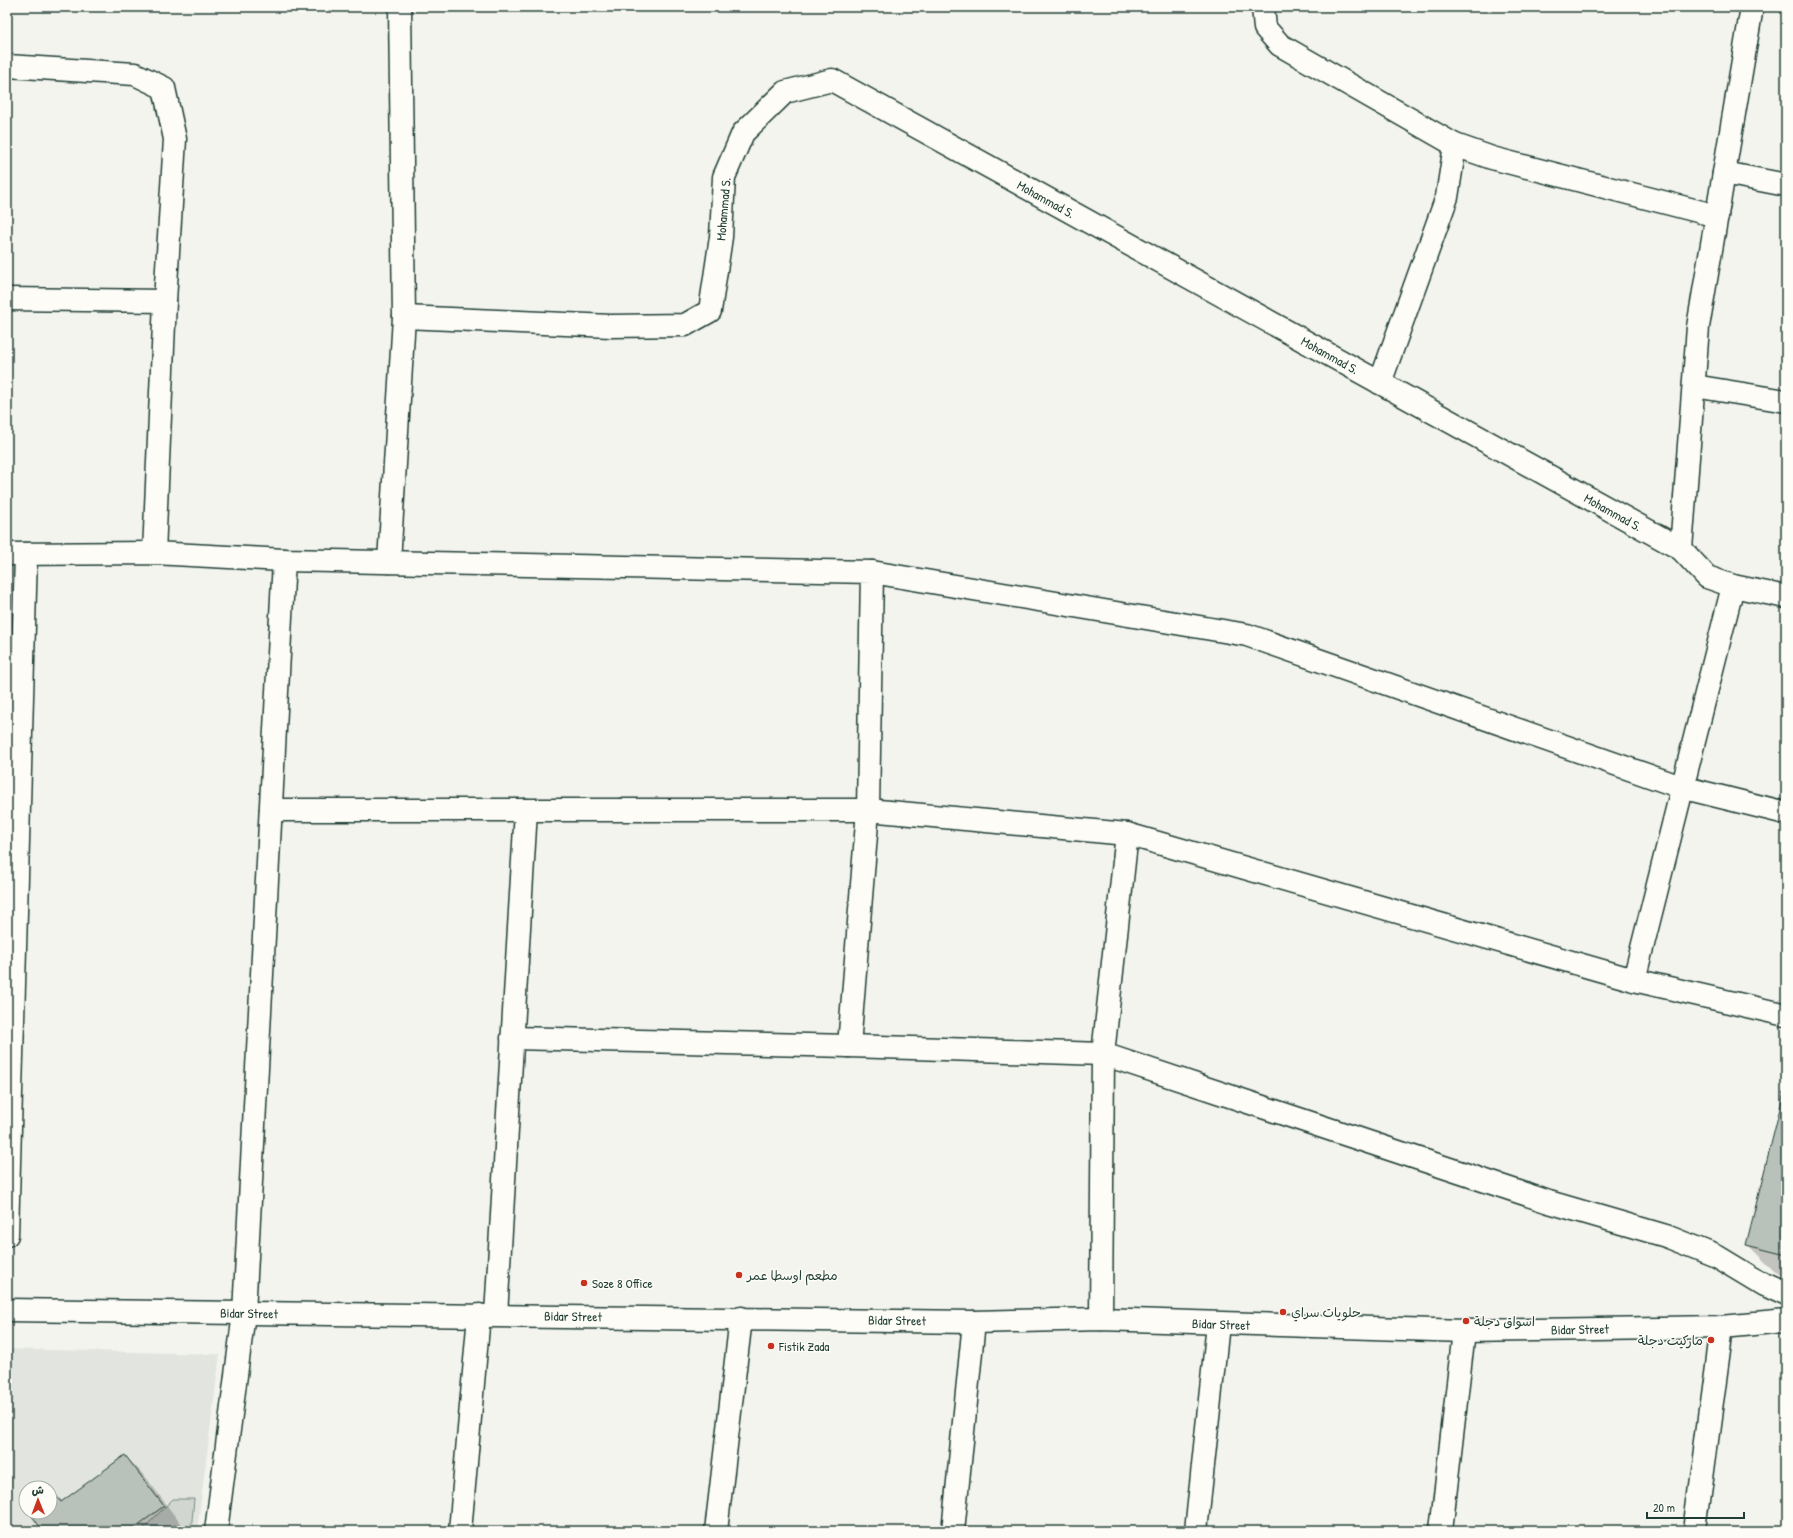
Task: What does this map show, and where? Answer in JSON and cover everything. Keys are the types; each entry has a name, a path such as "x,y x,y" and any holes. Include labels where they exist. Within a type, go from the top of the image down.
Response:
{"street":[{"path":"389,562 404,317 400,7"},
{"path":"1263,7 1265,28 1280,45 1455,145 1492,158 1717,216"},
{"path":"1681,549 1698,327 1752,7"},
{"path":"7,66 135,74 164,88 175,139 165,301 154,553"},
{"name":"Mohammad S.","path":"404,317 611,326 685,325 710,312 721,237 724,177 743,134 785,92 832,80 1681,549 1707,577 1733,586 1786,597"},
{"path":"1380,383 1447,197 1455,145"},
{"path":"1724,173 1786,185"},
{"path":"7,299 165,301"},
{"path":"1694,386 1786,400"},
{"path":"7,1235 16,554 154,553 284,560 872,572 1246,635 1681,787 1786,813"},
{"path":"216,1531 244,1313 284,560"},
{"path":"849,1046 868,810 872,572"},
{"path":"1634,980 1681,787 1733,586"},
{"path":"271,810 868,810 1128,834 1634,980 1786,1015"},
{"path":"460,1531 487,1315 512,1038 526,810"},
{"path":"1101,1319 1103,1054 1128,834"},
{"path":"512,1038 1103,1054 1549,1202 1666,1236 1716,1256 1786,1295"},
{"name":"Bidar Street","path":"7,1310 974,1322 1101,1319 1464,1331 1722,1327 1786,1321"},
{"path":"716,1531 742,1318"},
{"path":"953,1531 974,1322"},
{"path":"1196,1531 1218,1324"},
{"path":"1695,1531 1722,1327"},
{"path":"1441,1531 1464,1331"}],"shaded area":[{"path":"7,1349 220,1354 197,1531 7,1531"},
{"path":"173,1499 194,1499 191,1531 141,1531"}],"building":[{"path":"1786,1084 1786,1255 1746,1245"},
{"path":"125,1455 164,1506 130,1531 43,1531 35,1520 58,1520 58,1498 61,1502"}],"place":[{"name":"مطعم اوسطا عمر","path":"739,1275"},
{"name":"Soze 8 Office","path":"584,1283"},
{"name":"حلويات سراي","path":"1283,1312"},
{"name":"اسواق دجلة","path":"1466,1321"},
{"name":"ماركيت دجلة","path":"1711,1340"},
{"name":"Fistik Zada","path":"771,1346"}]}
